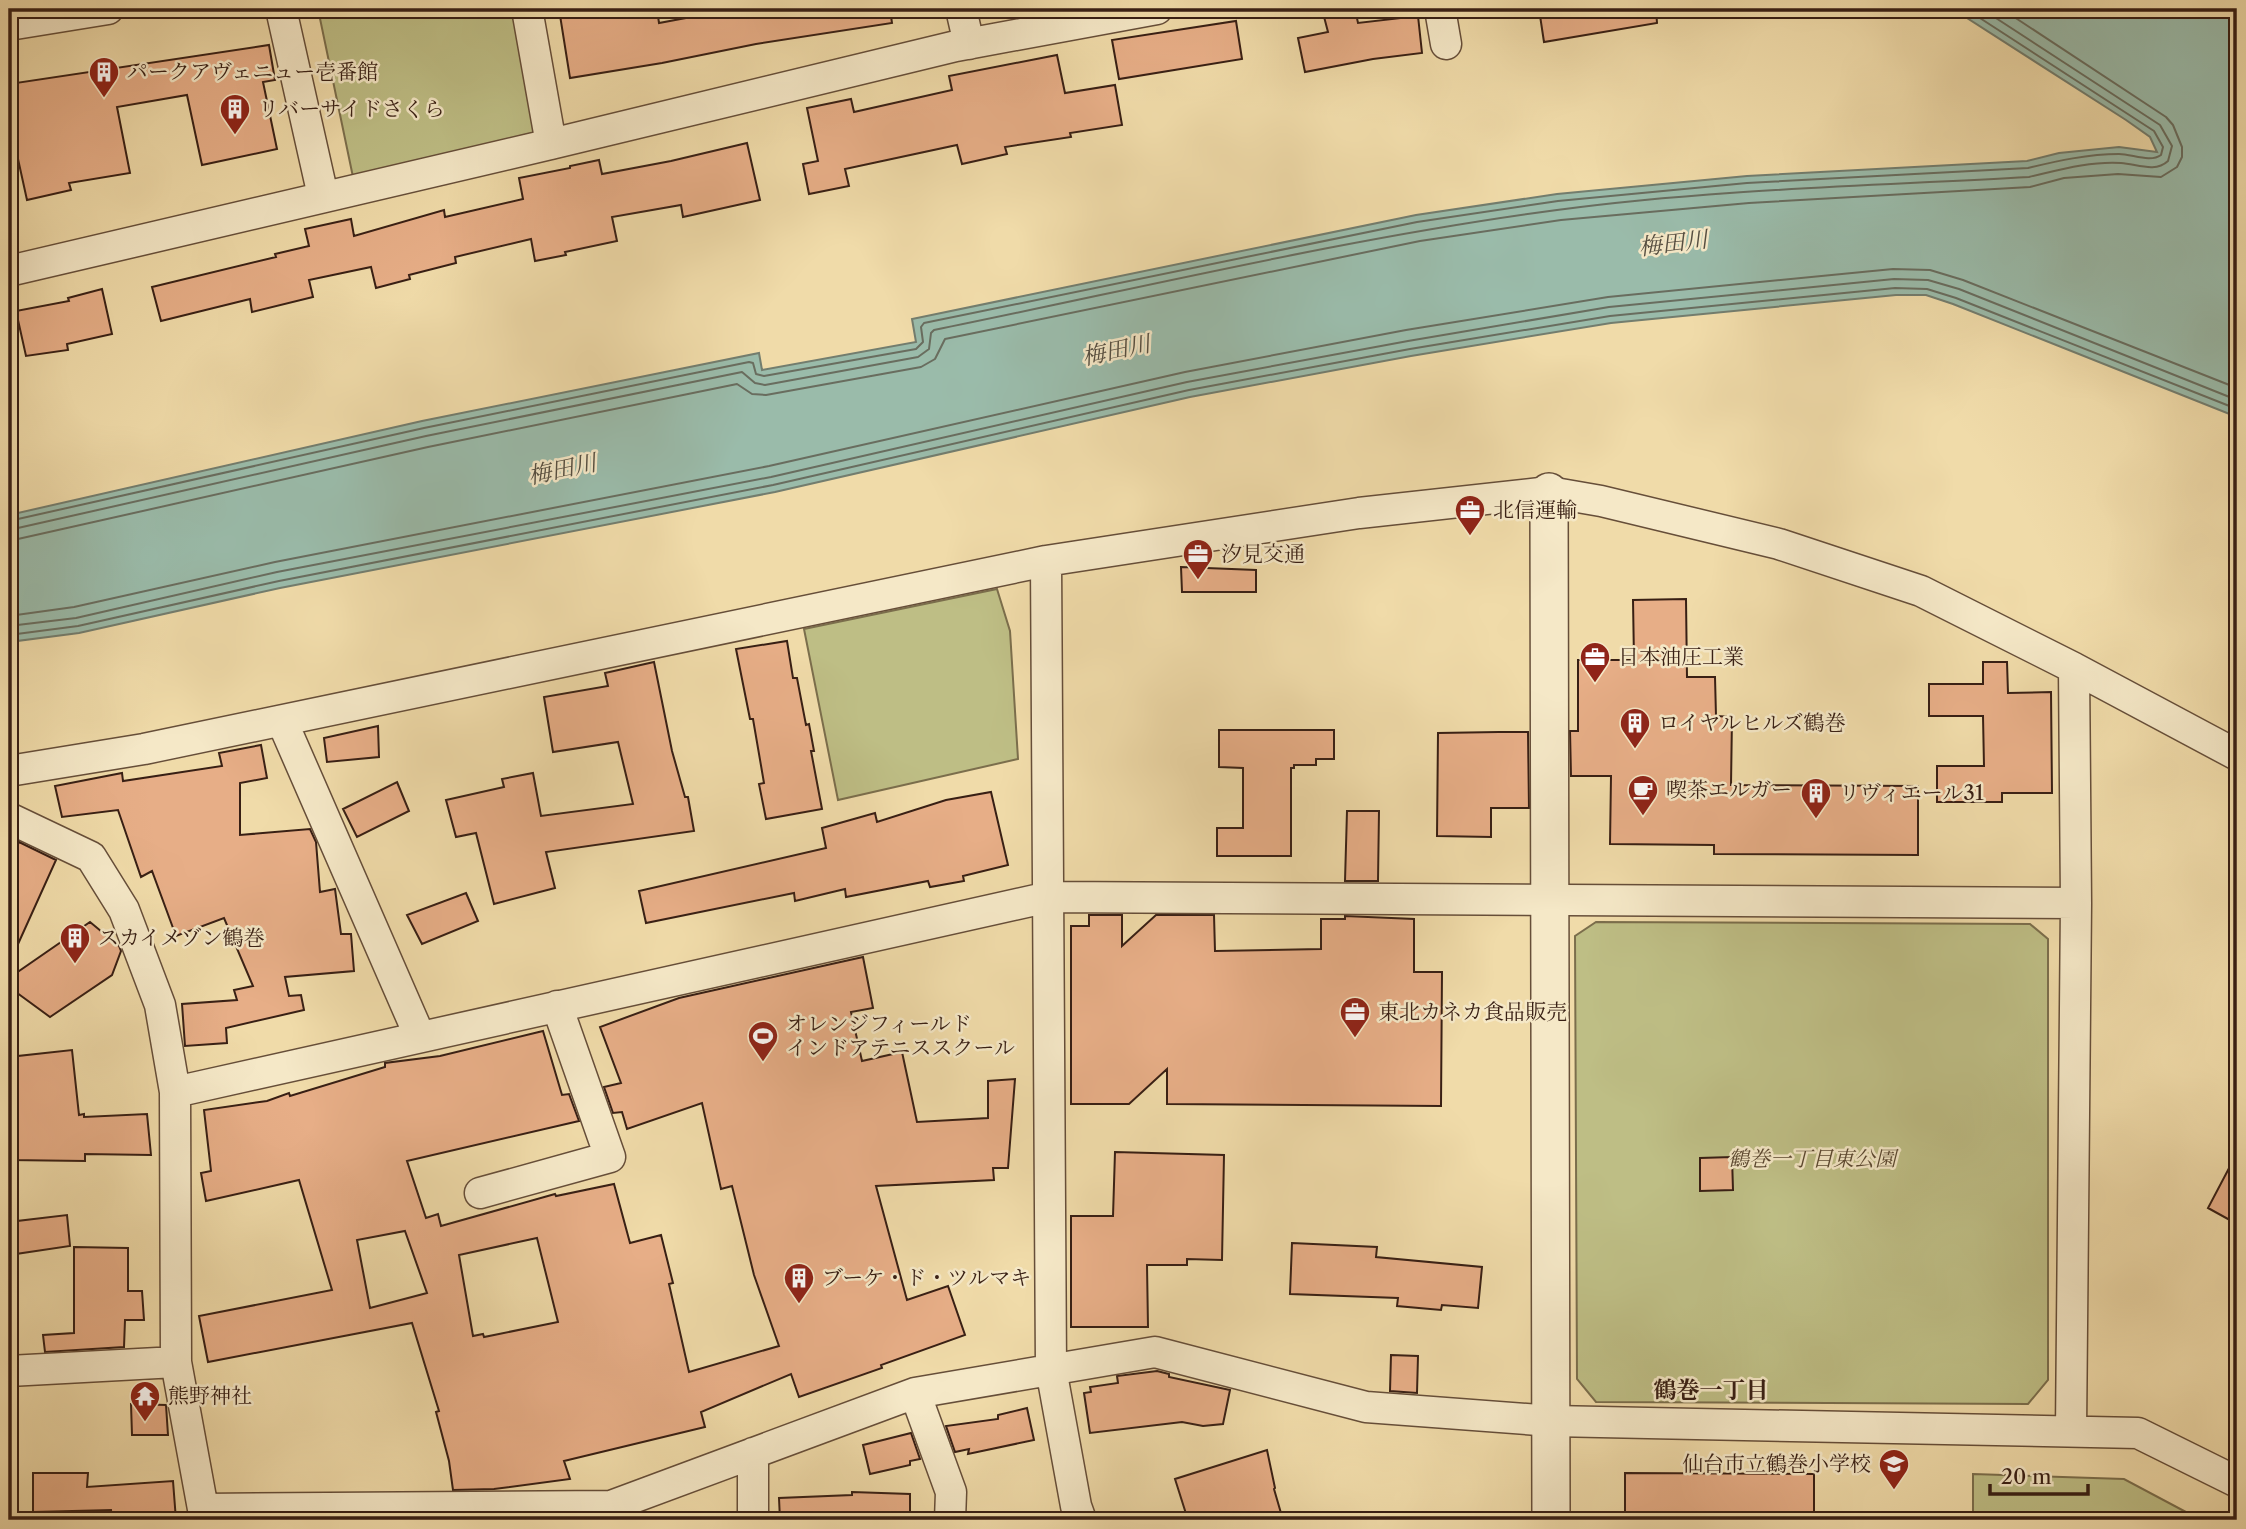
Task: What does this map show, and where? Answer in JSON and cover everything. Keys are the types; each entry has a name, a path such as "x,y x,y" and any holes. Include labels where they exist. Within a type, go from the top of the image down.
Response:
{"street":[{"path":"9,25 108,9"},
{"path":"281,9 323,196"},
{"path":"527,9 551,144"},
{"path":"961,9 969,44"},
{"path":"9,271 969,44 1157,9"},
{"path":"1440,9 1446,44"},
{"path":"1549,492 1551,1520"},
{"path":"9,771 144,749 1046,561 1359,513 1549,492 1601,501 1779,544 1921,591 2074,668 2237,755"},
{"path":"1046,561 1051,1369 1076,1506 1082,1520"},
{"path":"2071,1431 2076,903 2074,668"},
{"path":"282,721 420,1037"},
{"path":"9,818 91,857 124,910 160,1004 175,1092 176,1362 206,1515 611,1506 915,1393 1156,1352 1366,1407 1552,1421 2137,1433 2237,1482"},
{"path":"175,1092 1049,897 2076,903"},
{"path":"480,1193 610,1157 557,1006"},
{"path":"9,1371 176,1362"},
{"path":"915,1393 951,1492 950,1520"},
{"path":"753,1453 753,1520"}],"green space":[{"path":"318,9 516,9 540,134 353,177"},
{"path":"997,589 1010,631 1018,759 838,800 804,629"},
{"name":"鶴巻一丁目東公園","path":"1596,922 2030,924 2048,939 2048,1380 2028,1404 1596,1402 1577,1379 1575,936"},
{"path":"1973,1474 2124,1479 2201,1520 1973,1520"}],"water":[{"name":"梅田川","path":"1953,9 2237,9 2237,417 1926,295 1896,295 1611,323 1411,356 1190,397 775,492 280,588 79,633 9,642 9,515 422,421 759,353 762,370 916,342 912,319 1416,215 1557,194 1747,176 2027,161 2059,153 2119,147 2157,152 2150,137 2126,120"}],"building":[{"path":"559,9 657,9 659,23 734,9 890,9 892,23 756,44 570,78"},
{"path":"1322,9 1355,9 1358,23 1418,16 1422,53 1305,72 1298,38 1328,32"},
{"path":"1539,9 1656,9 1657,23 1544,42"},
{"path":"1236,21 1242,59 1119,79 1112,40"},
{"path":"269,45 275,80 263,82 277,149 202,165 187,95 117,107 130,173 69,183 71,190 27,200 9,118 9,84"},
{"path":"1057,55 1065,93 1115,85 1122,125 1070,133 1071,137 1005,147 1007,154 962,164 957,145 845,169 849,186 809,194 803,164 818,161 807,108 851,99 854,112 952,90 949,76"},
{"path":"747,143 760,200 683,217 681,205 612,217 617,241 565,252 566,255 535,261 531,239 455,257 456,263 409,275 410,279 376,288 371,267 309,280 313,297 252,312 250,299 161,321 152,287 276,257 275,254 309,246 305,229 351,219 354,236 444,210 445,217 523,199 519,178 599,160 602,174"},
{"path":"102,289 112,334 67,344 68,350 26,356 16,311 69,301 68,298"},
{"path":"1181,567 1256,570 1256,592 1182,592"},
{"path":"1686,599 1687,677 1715,677 1716,716 1732,717 1731,785 1918,786 1918,855 1714,854 1714,845 1610,844 1611,776 1571,776 1570,731 1578,731 1578,660 1634,660 1633,600"},
{"path":"787,641 793,678 797,678 806,725 809,724 814,751 811,751 822,809 766,819 759,784 764,783 753,719 750,719 736,649"},
{"path":"654,662 672,751 685,797 688,797 694,831 546,852 555,888 494,904 476,833 456,837 446,800 504,787 502,779 533,773 541,816 633,804 618,742 553,752 544,697 608,686 605,673"},
{"path":"1983,662 2007,662 2008,693 2051,692 2052,793 2002,793 2002,802 1937,802 1937,766 1984,766 1983,716 1929,716 1929,684 1983,684"},
{"path":"378,726 379,757 327,762 324,738"},
{"path":"1219,730 1334,730 1334,759 1316,759 1316,765 1294,765 1294,768 1291,768 1291,856 1217,856 1217,828 1243,828 1243,768 1219,767"},
{"path":"1528,732 1529,808 1491,808 1491,837 1437,836 1438,733"},
{"path":"261,745 267,778 240,783 240,835 310,829 316,842 320,892 335,889 341,934 351,934 354,971 285,977 289,996 301,995 304,1010 226,1028 227,1043 185,1046 182,1004 237,1000 234,990 253,986 224,918 176,936 152,871 141,877 118,810 62,817 55,786 122,773 123,781 222,766 219,753"},
{"path":"397,782 409,811 357,837 343,809"},
{"path":"991,792 1008,865 963,876 964,881 930,887 928,881 846,897 845,889 795,901 794,893 646,923 639,891 826,848 822,828 875,813 877,822 946,800"},
{"path":"1347,811 1379,811 1378,881 1345,881"},
{"path":"19,842 56,860 9,964 9,863"},
{"path":"466,893 478,921 422,944 407,915"},
{"path":"1089,915 1122,915 1122,946 1156,915 1214,915 1215,951 1321,949 1321,919 1345,919 1345,916 1414,919 1414,972 1442,972 1441,1106 1167,1104 1167,1069 1129,1104 1071,1104 1071,926 1089,926"},
{"name":"スカイメゾン鶴巻","path":"90,922 119,946 121,951 112,975 50,1017 9,987 9,978"},
{"path":"863,957 873,1008 851,1012 862,1061 902,1052 917,1122 988,1118 988,1081 1015,1079 1008,1168 993,1168 994,1180 876,1186 907,1300 948,1286 965,1335 799,1397 791,1374 701,1412 705,1427 564,1461 570,1479 494,1489 453,1490 449,1461 436,1412 439,1411 412,1323 208,1362 199,1316 332,1290 299,1180 206,1201 201,1173 211,1171 204,1110 267,1101 289,1093 290,1096 385,1067 385,1063 440,1056 543,1031 562,1095 569,1094 579,1121 407,1161 426,1218 438,1214 441,1226 555,1194 556,1196 614,1184 630,1243 661,1235 673,1283 669,1284 689,1372 779,1346 754,1275 732,1186 721,1189 702,1103 627,1129 622,1112 613,1113 604,1087 621,1083 600,1027 679,998","holes":["405,1231 427,1293 370,1308 357,1240","537,1238 558,1322 484,1337 483,1334 473,1336 459,1255"]},
{"path":"72,1050 79,1115 147,1114 151,1155 85,1154 85,1161 9,1160 9,1138 16,1137 9,1057"},
{"path":"1115,1152 1224,1155 1222,1260 1187,1259 1187,1265 1147,1265 1148,1327 1071,1327 1071,1216 1113,1216"},
{"path":"2237,1153 2237,1224 2208,1208"},
{"path":"1732,1157 1733,1190 1700,1191 1700,1158"},
{"path":"67,1215 70,1246 9,1255 9,1222"},
{"path":"1292,1243 1377,1247 1376,1257 1482,1267 1478,1308 1442,1305 1441,1310 1397,1306 1398,1298 1290,1294"},
{"path":"74,1247 128,1248 128,1291 142,1291 144,1320 125,1320 124,1347 45,1352 43,1335 74,1333"},
{"path":"1391,1355 1418,1356 1417,1393 1390,1391"},
{"path":"1157,1371 1169,1374 1169,1377 1230,1390 1223,1424 1203,1426 1182,1422 1090,1433 1084,1393 1091,1392 1090,1387 1118,1383 1117,1376"},
{"path":"131,1404 166,1405 168,1435 132,1435"},
{"path":"1027,1408 1034,1440 968,1454 969,1449 955,1452 946,1426 998,1419 998,1415"},
{"path":"911,1433 920,1459 910,1461 910,1465 870,1474 863,1445"},
{"path":"1267,1450 1283,1520 1188,1520 1175,1479"},
{"path":"33,1473 88,1473 87,1487 173,1481 176,1520 112,1520 111,1510 33,1512"},
{"path":"1625,1473 1814,1474 1814,1520 1625,1520"},
{"path":"852,1492 910,1494 910,1520 780,1520 779,1498 852,1495"}],"place":[{"name":"パークアヴェニュー壱番館","path":"104,99"},
{"name":"リバーサイドさくら","path":"235,136"},
{"name":"北信運輸","path":"1470,537"},
{"name":"汐見交通","path":"1198,581"},
{"name":"日本油圧工業","path":"1595,684"},
{"name":"ロイヤルヒルズ鶴巻","path":"1635,750"},
{"name":"喫茶エルガー","path":"1643,817"},
{"name":"リヴィエール31","path":"1816,820"},
{"name":"スカイメゾン鶴巻","path":"75,965"},
{"name":"東北カネカ食品販売","path":"1355,1039"},
{"name":"オレンジフィールド インドアテニススクール","path":"763,1063"},
{"name":"ブーケ・ド・ツルマキ","path":"799,1305"},
{"name":"熊野神社","path":"145,1423"},
{"name":"仙台市立鶴巻小学校","path":"1894,1491"}],"district":[{"name":"鶴巻一丁目","path":"1711,1390"}]}
